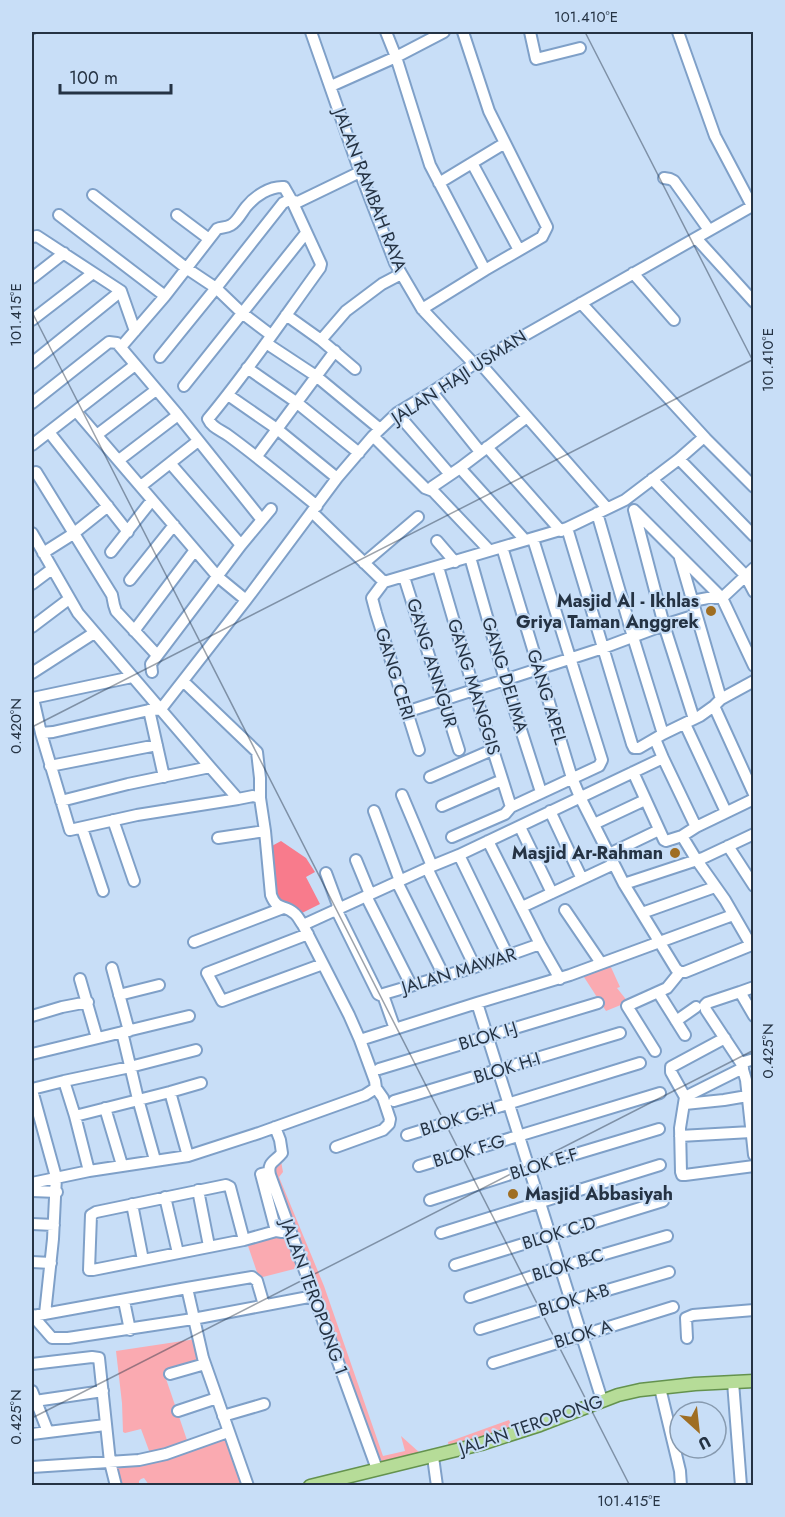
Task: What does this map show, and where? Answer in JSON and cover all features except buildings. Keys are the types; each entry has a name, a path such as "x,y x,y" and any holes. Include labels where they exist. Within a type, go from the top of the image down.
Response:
{"main road":[{"name":"JALAN TEROPONG","path":"310,1485 336,1482 481,1444 532,1428 618,1395 695,1384 753,1381"}],"street":[{"name":"JALAN RAMBAH RAYA","path":"311,32 395,263 422,309 527,417 602,510"},
{"path":"386,32 423,143 439,183 485,270"},
{"path":"331,86 396,57 444,32"},
{"path":"422,309 542,237 547,227 489,111 463,32"},
{"path":"530,32 536,59 580,48"},
{"path":"678,32 715,136 753,205"},
{"path":"439,183 505,143"},
{"path":"472,164 519,250"},
{"path":"160,357 283,203 289,200 298,202 360,172"},
{"path":"664,177 674,181 709,230"},
{"path":"121,347 219,228 231,225 255,198 271,188 284,187 321,264 248,369 208,418 209,422 257,456 314,509 384,582 564,529 625,500 679,459 704,436"},
{"path":"93,195 186,268 216,288 269,339 316,376 377,432 420,483 428,490 433,490 489,550"},
{"name":"JALAN HAJI USMAN","path":"161,709 337,478 377,432 397,413 476,363 753,205"},
{"path":"59,215 165,296"},
{"path":"177,215 209,239"},
{"path":"184,386 306,233"},
{"path":"32,237 37,236 121,291 135,331"},
{"path":"696,238 753,302"},
{"path":"32,278 64,253"},
{"path":"32,320 93,273"},
{"path":"633,273 674,320"},
{"path":"321,340 346,311 382,284 401,274"},
{"path":"32,363 121,291"},
{"path":"581,303 753,487"},
{"path":"286,315 321,340 355,369"},
{"path":"32,403 109,342 117,343 262,520"},
{"path":"257,456 335,351"},
{"path":"32,445 135,365"},
{"path":"248,369 296,402 359,453"},
{"path":"98,435 156,390"},
{"path":"432,392 482,447 564,529 634,748 639,748 689,721 753,681"},
{"path":"228,395 277,429 337,478"},
{"path":"76,411 218,577 246,600"},
{"path":"397,413 447,471"},
{"path":"119,460 178,415"},
{"path":"433,490 482,447 527,417"},
{"path":"49,432 128,532"},
{"path":"141,486 198,441"},
{"path":"679,459 753,536"},
{"path":"170,463 241,545"},
{"path":"452,837 505,814 511,807 599,766 602,760 571,658 529,539 460,468"},
{"path":"36,472 112,595 116,611 157,655"},
{"path":"652,478 749,572 753,592"},
{"path":"111,552 153,500"},
{"path":"625,500 722,598 753,666"},
{"path":"43,553 73,534 108,506"},
{"path":"152,672 151,664 157,655 271,509"},
{"path":"602,510 663,758 696,827"},
{"path":"634,510 689,721 726,812"},
{"path":"364,563 418,517"},
{"path":"130,580 174,525"},
{"path":"33,538 78,613 238,799"},
{"path":"436,542 455,562"},
{"name":"GANG APEL","path":"502,547 572,778 624,884 680,972"},
{"path":"134,631 195,550"},
{"name":"GANG DELIMA","path":"470,557 505,680 541,792"},
{"path":"633,772 666,841 682,836 753,797 718,702 680,557"},
{"name":"GANG MANGGIS","path":"438,567 511,807"},
{"path":"32,584 52,569"},
{"path":"692,601 722,598 749,572"},
{"name":"GANG ANNGUR","path":"404,577 459,750"},
{"name":"GANG CERI","path":"384,582 372,598 419,750"},
{"path":"32,627 69,599"},
{"path":"406,712 538,670 696,615"},
{"path":"32,673 94,633"},
{"path":"132,677 32,696 70,830 113,820 253,796 260,798"},
{"path":"183,681 256,752 271,895 278,906 295,913 306,929 360,1040 376,1088 390,1119 389,1124 383,1130 336,1147"},
{"path":"41,733 161,709"},
{"path":"149,710 164,777"},
{"path":"50,766 157,745"},
{"path":"430,777 492,750"},
{"path":"323,964 222,1001 207,973 306,929 338,909 520,827 663,758"},
{"path":"61,801 128,784 210,768"},
{"path":"442,806 502,780"},
{"path":"402,795 430,867 475,967"},
{"path":"594,824 645,800"},
{"path":"374,811 399,881 444,976"},
{"path":"550,811 582,879"},
{"path":"113,820 134,881"},
{"path":"520,827 552,892"},
{"path":"82,828 102,891"},
{"path":"522,907 582,879 659,830"},
{"path":"218,838 265,831"},
{"path":"624,884 703,858 753,834"},
{"path":"655,1051 627,1006 667,988 680,972 685,972 752,944 682,836"},
{"path":"489,841 540,944 560,978"},
{"path":"729,846 753,886"},
{"path":"459,855 508,956"},
{"path":"356,860 368,895 411,986"},
{"path":"326,873 338,909 395,1029"},
{"path":"642,913 715,887"},
{"path":"194,942 283,908"},
{"path":"565,910 601,963"},
{"path":"360,1040 560,978 733,915"},
{"name":"JALAN MAWAR","path":"380,994 475,967 540,944"},
{"path":"112,968 126,1032 130,1067 155,1160"},
{"path":"80,979 97,1038"},
{"path":"119,995 159,985"},
{"path":"753,987 705,1005 742,1065 751,1096 753,1155"},
{"path":"658,992 685,1035"},
{"path":"740,992 753,1016"},
{"path":"32,1016 88,1002"},
{"path":"477,1003 602,1400"},
{"name":"BLOK I-J","path":"379,1069 598,1003"},
{"path":"676,1021 696,1007"},
{"path":"32,1054 189,1016"},
{"name":"BLOK H-I","path":"394,1101 620,1033"},
{"path":"725,1038 671,1067 671,1072 685,1100 680,1122 681,1172 682,1175 753,1166"},
{"path":"45,1314 57,1192 56,1177 32,1090 196,1050"},
{"path":"685,1100 753,1059"},
{"name":"BLOK G-H","path":"407,1135 640,1063"},
{"path":"64,1081 89,1171"},
{"path":"75,1116 201,1083"},
{"path":"32,1183 122,1165 188,1156 365,1095 376,1088"},
{"path":"170,1092 188,1156"},
{"name":"BLOK F-G","path":"419,1166 660,1093"},
{"path":"685,1100 751,1096"},
{"path":"105,1107 122,1165"},
{"path":"275,1127 282,1153 271,1163 269,1172 261,1174 276,1231"},
{"name":"BLOK E-F","path":"430,1200 659,1129"},
{"path":"681,1136 751,1132"},
{"path":"441,1233 660,1166"},
{"name":"JALAN TEROPONG 1","path":"269,1172 377,1470"},
{"path":"244,1240 230,1187 226,1185 198,1190 91,1215 89,1270 244,1240 276,1231 289,1230"},
{"path":"198,1190 209,1246"},
{"path":"32,1191 57,1192"},
{"path":"165,1197 178,1253"},
{"name":"BLOK C-D","path":"455,1265 663,1201"},
{"path":"132,1204 143,1260"},
{"path":"32,1224 54,1225"},
{"name":"BLOK B-C","path":"470,1297 560,1267 667,1236"},
{"path":"32,1262 51,1263"},
{"name":"BLOK A-B","path":"480,1329 669,1272"},
{"path":"32,1315 252,1277 257,1281 264,1305"},
{"path":"187,1288 205,1364 248,1485"},
{"path":"32,1315 52,1338 68,1338 130,1330 314,1296"},
{"path":"124,1300 130,1330"},
{"name":"BLOK A","path":"493,1363 673,1307"},
{"path":"687,1338 686,1318 693,1315 753,1310"},
{"path":"32,1364 99,1358 105,1425 116,1485"},
{"path":"170,1374 205,1364"},
{"path":"733,1382 741,1485"},
{"path":"660,1388 680,1471 681,1485"},
{"path":"48,1432 33,1396 103,1391"},
{"path":"178,1412 217,1398"},
{"path":"223,1416 264,1404"},
{"path":"32,1434 105,1425"},
{"path":"32,1467 139,1460 166,1454 228,1432"},
{"path":"432,1457 437,1485"}],"shaded area":[{"path":"281,841 306,858 315,872 306,877 320,904 302,913 305,920 277,902 270,847"},
{"path":"610,965 620,987 617,988 628,1002 606,1011 582,974"},
{"path":"281,1161 283,1172 279,1177 324,1286 383,1456 405,1451 401,1436 420,1453 377,1464 272,1170"},
{"path":"285,1233 298,1268 259,1278 247,1243"},
{"path":"196,1339 203,1362 164,1373 188,1443 151,1456 141,1429 123,1432 116,1351"},
{"path":"509,1420 513,1429 449,1447 448,1442"},
{"path":"226,1435 243,1485 149,1485 144,1478 139,1481 139,1485 120,1485 113,1463"}],"place":[{"name":"Masjid Al - Ikhlas Griya Taman Anggrek","path":"711,611"},
{"name":"Masjid Ar-Rahman","path":"675,853"},
{"name":"Masjid Abbasiyah","path":"513,1194"}]}
